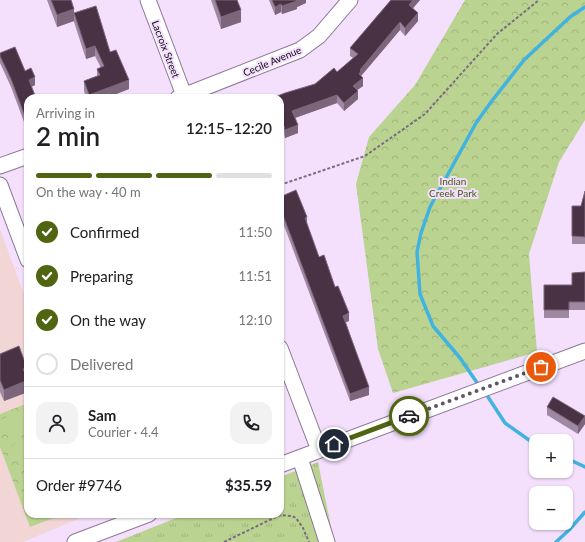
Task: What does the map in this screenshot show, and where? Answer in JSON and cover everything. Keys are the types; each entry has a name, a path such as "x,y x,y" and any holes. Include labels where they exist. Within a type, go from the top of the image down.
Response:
{"street":[{"name":"Lacroix Street","path":"148,0 181,94"},
{"name":"Cecile Avenue","path":"190,94 300,50 320,36 350,0"},
{"path":"0,166 24,157"},
{"path":"0,185 24,249"},
{"path":"284,464 585,351"},
{"path":"284,358 319,450"},
{"path":"300,458 327,542"},
{"path":"74,542 124,518"}],"path":[{"path":"284,184 365,156 425,114 497,34 539,0"},
{"path":"284,515 296,518 303,528 309,542"},
{"path":"224,542 274,518"}],"shaded area":[{"path":"0,229 24,294 24,518 80,518 23,542 0,542"}],"green space":[{"name":"Indian Creek Park","path":"465,0 585,0 585,120 559,162 529,254 537,352 393,393 378,349 356,184 369,137 415,85"},
{"path":"24,405 24,511 0,447 0,414"},
{"path":"24,411 24,432 9,438 2,419"},
{"path":"24,440 24,462 19,464 12,445"},
{"path":"318,462 334,542 116,542 176,518 284,518 284,475"},
{"path":"27,518 54,518 30,527"}],"building":[{"path":"51,0 71,0 74,9 57,15"},
{"path":"215,0 237,0 241,10 221,17"},
{"path":"272,0 297,1 282,6 281,4 275,7"},
{"path":"391,0 413,0 409,5 418,13 405,28 400,22 360,70 361,71 359,74 363,78 353,86 358,91 344,103 337,95 292,111 298,125 285,130 284,94 282,94 315,84 334,68 337,72 358,54 350,48"},
{"path":"96,6 110,52 116,50 129,80 89,94 84,81 100,75 97,69 104,66 95,46 86,49 74,13"},
{"path":"15,47 25,71 31,68 35,77 29,80 34,94 24,94 24,114 11,79 0,56 0,53"},
{"path":"296,190 307,217 305,218 319,257 324,255 335,287 338,286 349,313 343,316 369,387 350,394 284,218 284,195"},
{"path":"585,191 585,237 572,236 572,206 581,206"},
{"path":"585,272 585,302 569,302 569,310 544,310 544,285 572,285 572,273"},
{"path":"19,346 24,360 24,382 4,390 0,380 0,354"},
{"path":"553,397 585,416 578,426 547,407"}],"waterway":[{"path":"480,387 460,358 433,326 420,294 417,252 421,233 430,207 476,123 491,102 524,60 570,17 585,7"},
{"path":"488,397 505,423 529,440"},
{"path":"573,461 585,467"},
{"path":"556,542 585,512"}],"way so far":[{"path":"409,416 541,367"}],"route":[{"path":"334,444 409,416"}]}
